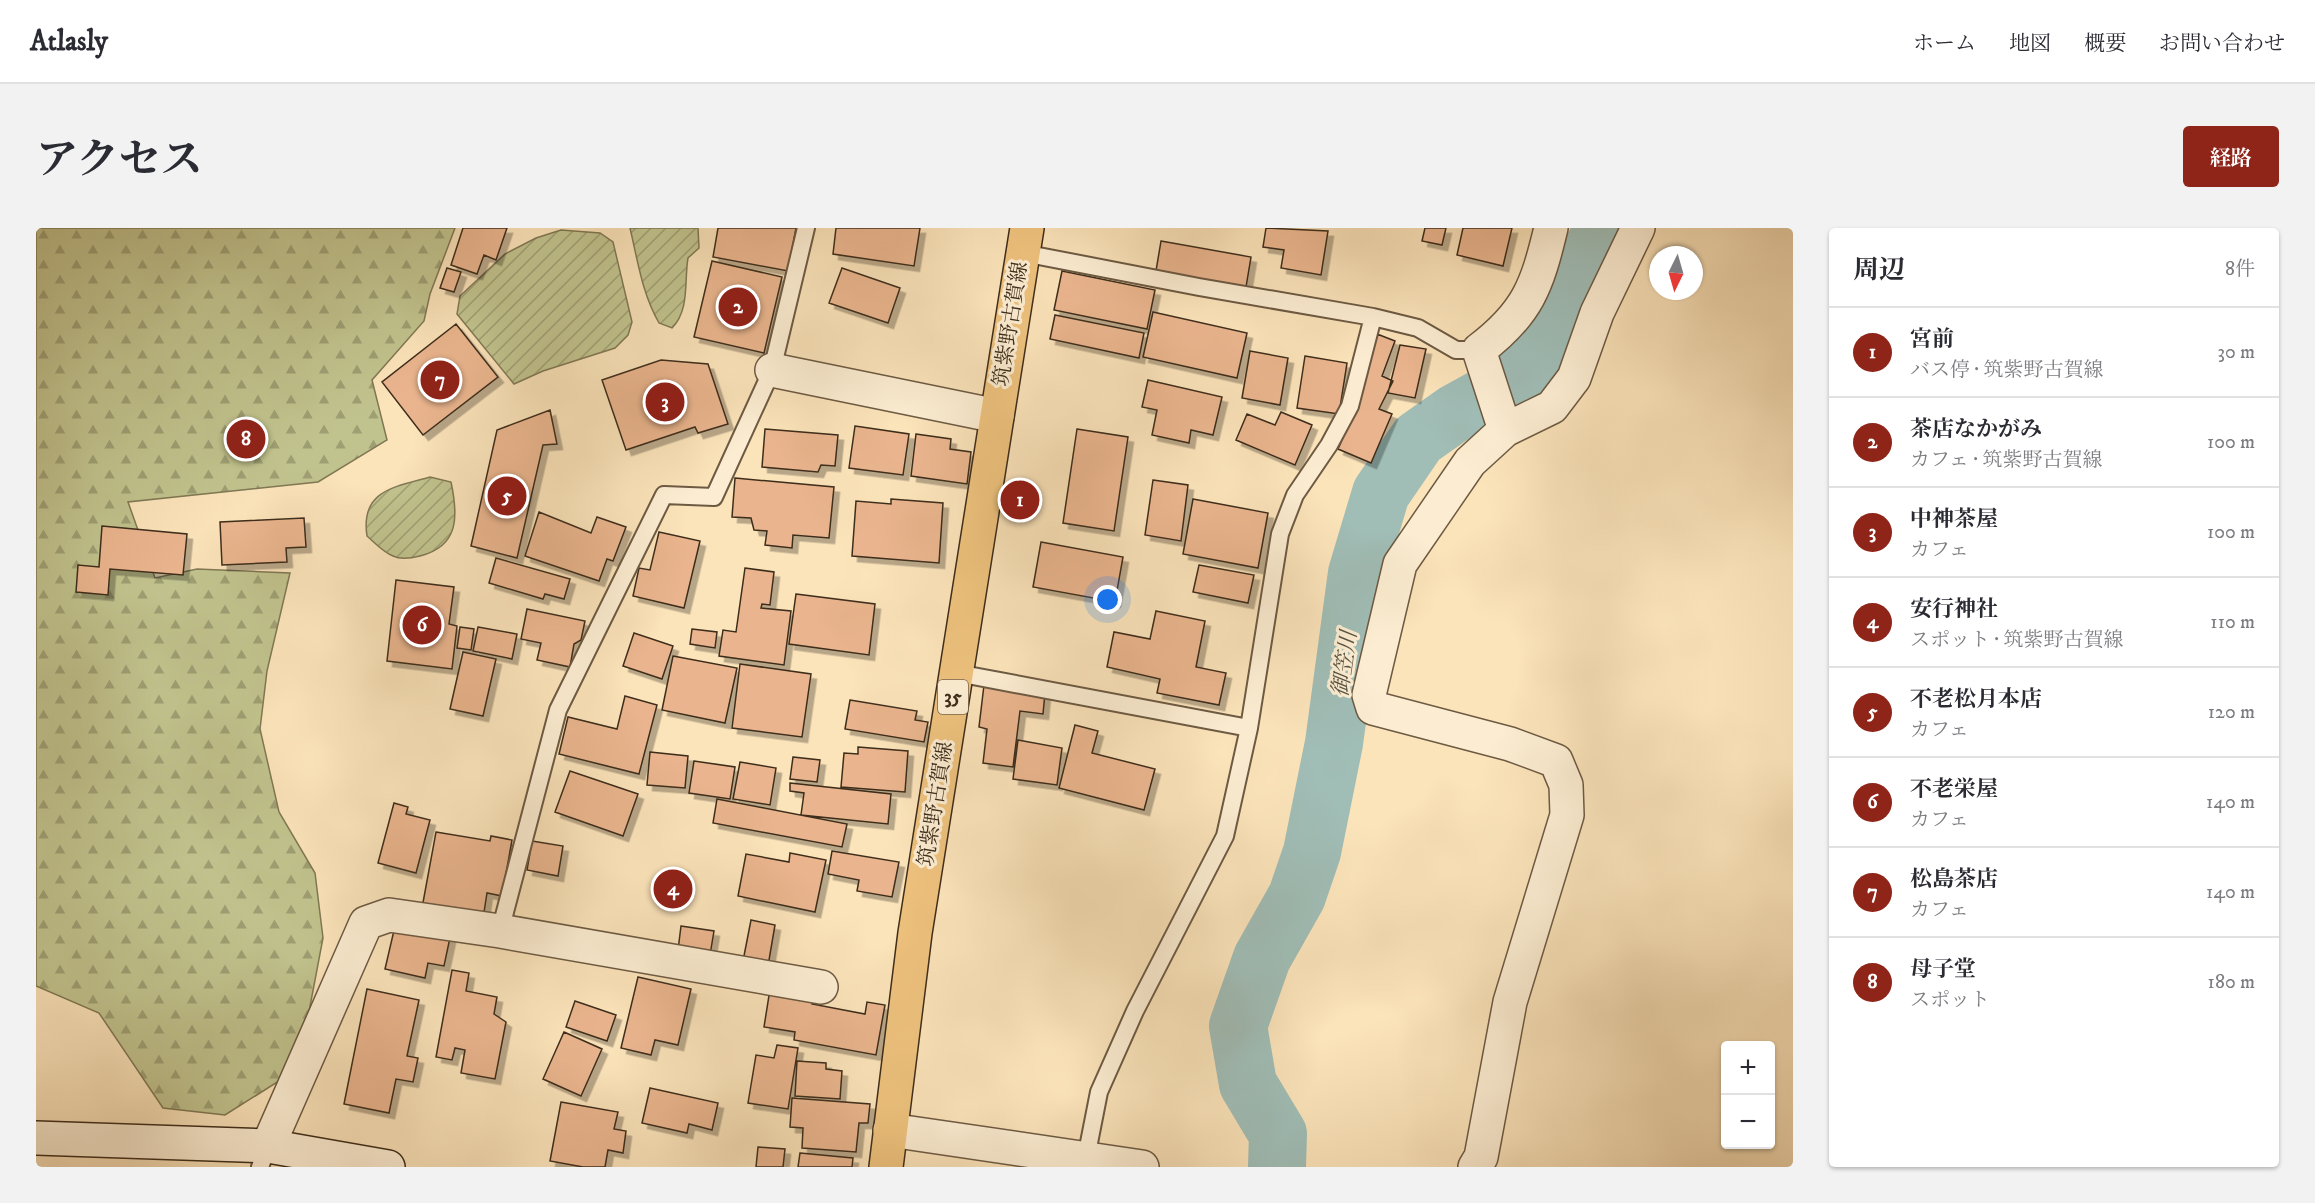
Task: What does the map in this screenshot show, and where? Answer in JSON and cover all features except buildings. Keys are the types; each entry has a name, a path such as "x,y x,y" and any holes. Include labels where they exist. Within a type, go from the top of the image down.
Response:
{"main road":[{"name":"筑紫野古賀線","path":"886,1167 915,933 1025,240"}],"street":[{"path":"1503,425 1480,355 1506,329 1525,305 1543,264 1551,228"},
{"path":"1476,1167 1480,1157 1510,1002 1567,814 1566,785 1556,761 1510,744 1373,708 1368,695 1400,564 1470,462 1503,425 1552,407 1574,378 1598,313 1638,228"},
{"path":"772,370 997,416"},
{"path":"264,1157 366,923 389,915 500,931 821,987"},
{"path":"891,1130 1142,1167"},
{"path":"36,1138 387,1167"}],"lane":[{"path":"500,931 558,710 664,495 714,497 772,370 806,228"},
{"path":"1025,240 1199,287 1373,317 1418,328 1456,350 1480,355"},
{"path":"1086,1158 1099,1092 1135,1011 1225,836 1249,728 1280,534 1295,495 1329,445 1350,406 1373,317"},
{"path":"957,673 1249,728"}],"green space":[{"path":"36,228 455,228 430,294 424,321 372,380 387,440 318,482 128,502 155,578 197,569 290,573 267,671 260,729 279,812 315,873 323,938 308,1017 279,1081 225,1115 163,1108 99,1013 36,986"},
{"path":"630,228 698,228 699,248 688,258 682,313 672,328 659,323 653,312 641,277"},
{"path":"561,230 600,233 613,242 632,322 628,335 615,348 543,371 514,384 457,314 460,296 505,254 536,238"},
{"path":"430,477 451,482 455,517 449,537 443,545 420,556 403,558 389,554 367,536 366,521 369,509 383,493"}],"waterway":[{"name":"御笠川","path":"1277,1167 1278,1134 1248,1084 1238,1026 1262,958 1297,896 1312,852 1334,743 1357,573 1381,493 1418,439 1455,413 1515,380 1542,351 1603,228"}],"place":[{"name":"茶店なかがみ","path":"738,307"},
{"name":"松島茶店","path":"440,380"},
{"name":"中神茶屋","path":"665,402"},
{"name":"母子堂","path":"246,439"},
{"name":"不老松月本店","path":"507,496"},
{"name":"宮前","path":"1020,500"},
{"name":"不老栄屋","path":"422,625"},
{"name":"安行神社","path":"673,889"}]}
